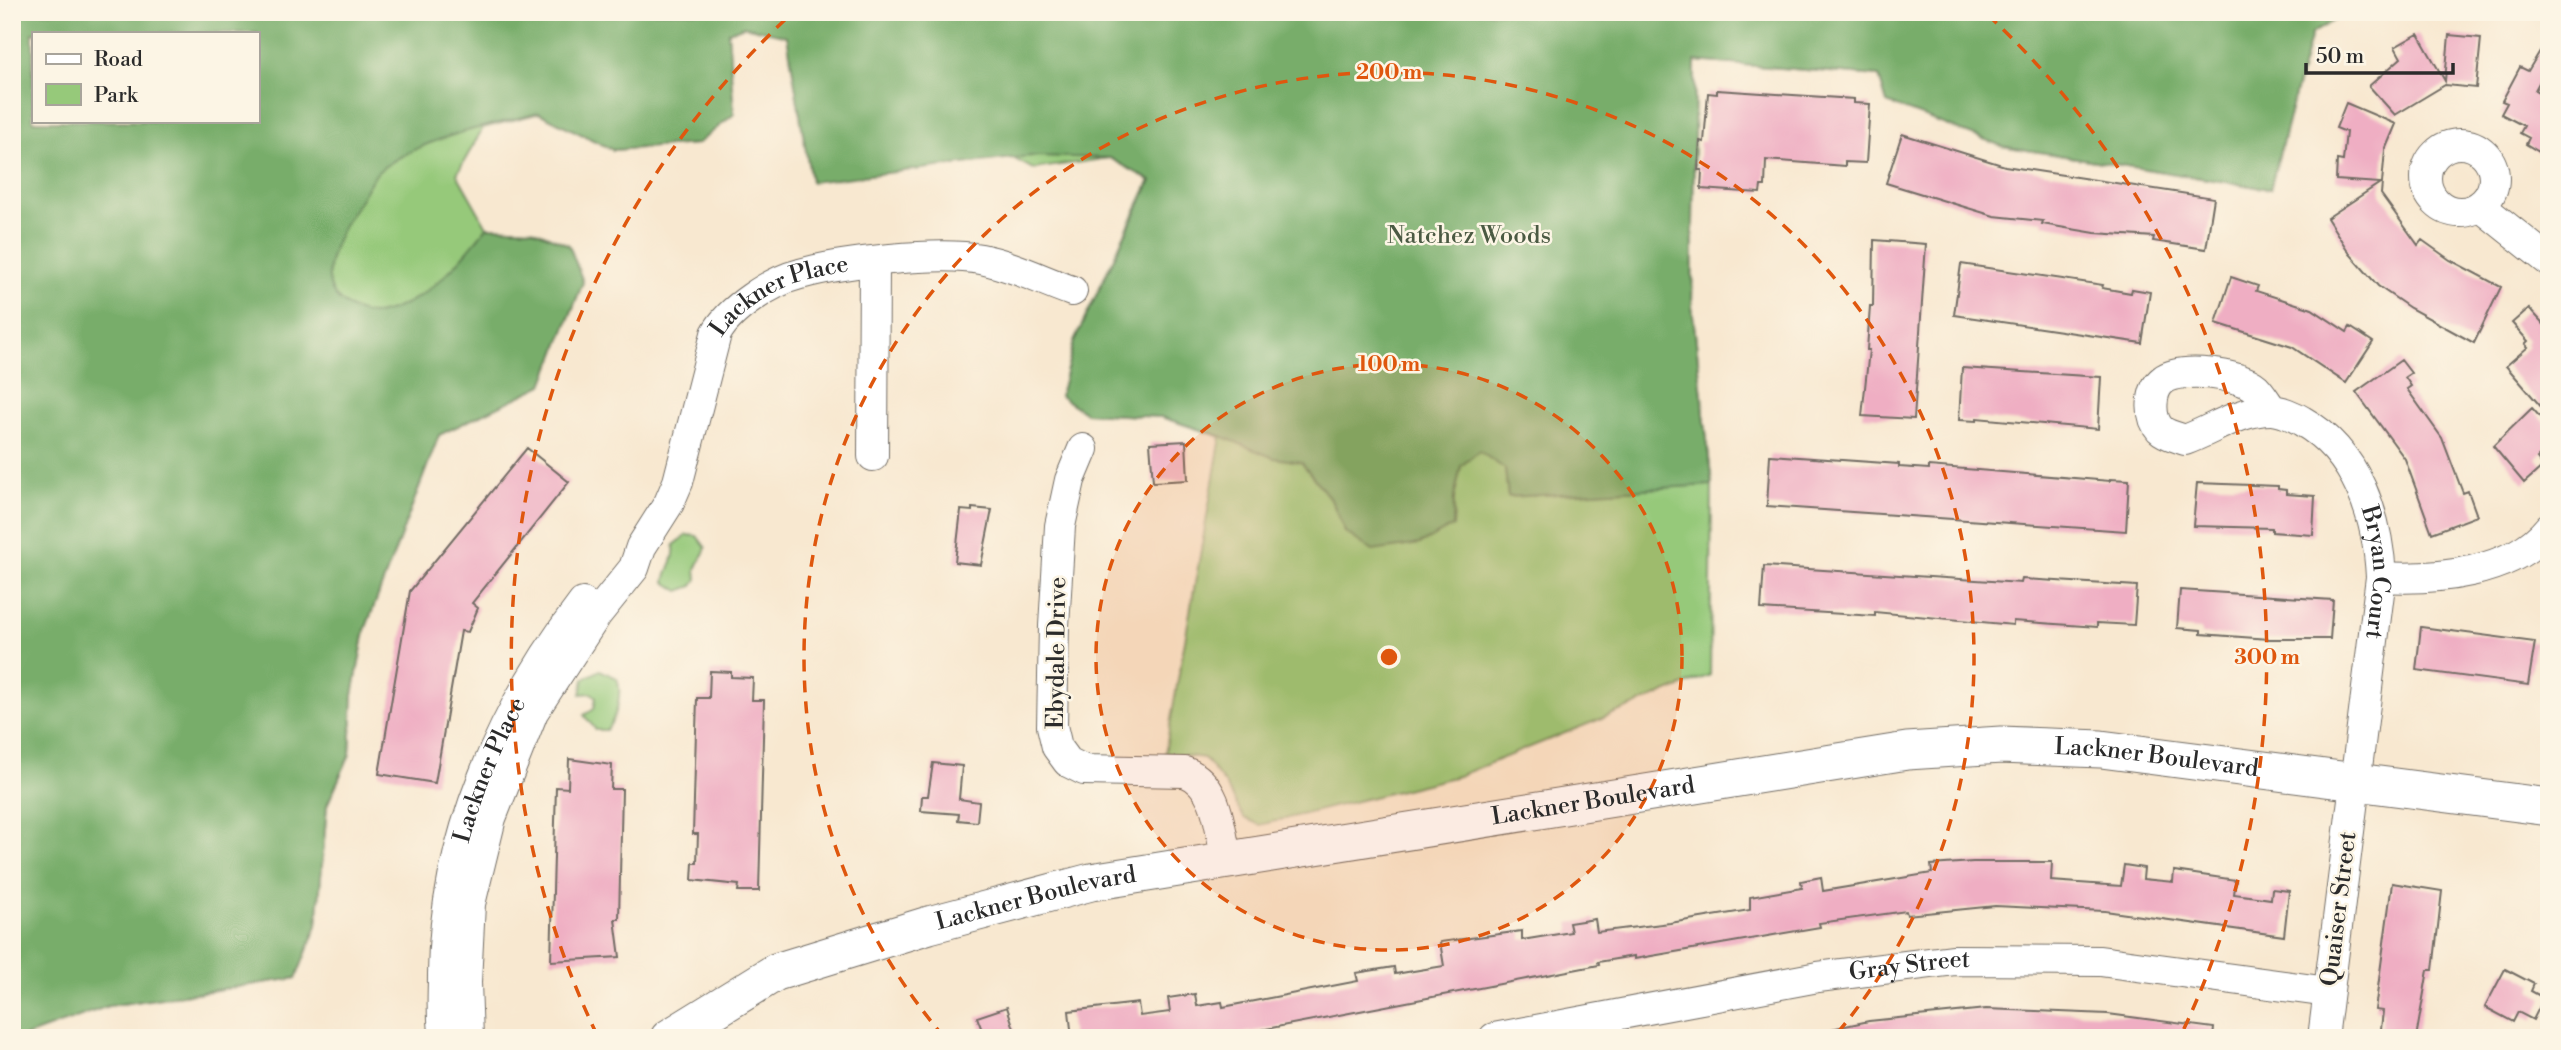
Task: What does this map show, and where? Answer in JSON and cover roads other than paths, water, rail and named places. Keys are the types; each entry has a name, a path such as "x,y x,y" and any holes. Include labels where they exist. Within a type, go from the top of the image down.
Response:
{"main road":[{"name":"Lackner Boulevard","path":"669,1038 747,989 798,965 1064,888 1226,859 1907,751 2001,745 2101,749 2549,807"}],"street":[{"path":"2480,206 2549,261"},
{"name":"Lackner Place","path":"468,1038 466,982 470,904 491,818 533,712 597,614 634,568 640,547 669,503 678,482 716,334 724,318 742,304 799,274 906,258 981,259 1072,291"},
{"path":"873,262 873,456"},
{"name":"Bryan Court","path":"2272,410 2316,429 2348,464 2370,511 2379,545 2381,577 2356,781"},
{"name":"Ebydale Drive","path":"1083,449 1070,480 1060,526 1052,726 1057,747 1068,762 1084,770 1185,772 1198,777 1209,788 1226,859"},
{"path":"2381,577 2417,579 2471,572 2510,556 2549,528"},
{"name":"Lackner Place","path":"445,1038 443,947 449,900 480,787 506,723 550,646 621,558 640,547"},
{"name":"Quaiser Street","path":"2323,1038 2356,781"},
{"name":"Gray Street","path":"1494,1038 1559,1032 1818,977 1954,960 2100,961 2328,992"}],"park label":[{"name":"Natchez Woods","path":"1469,236"}]}
